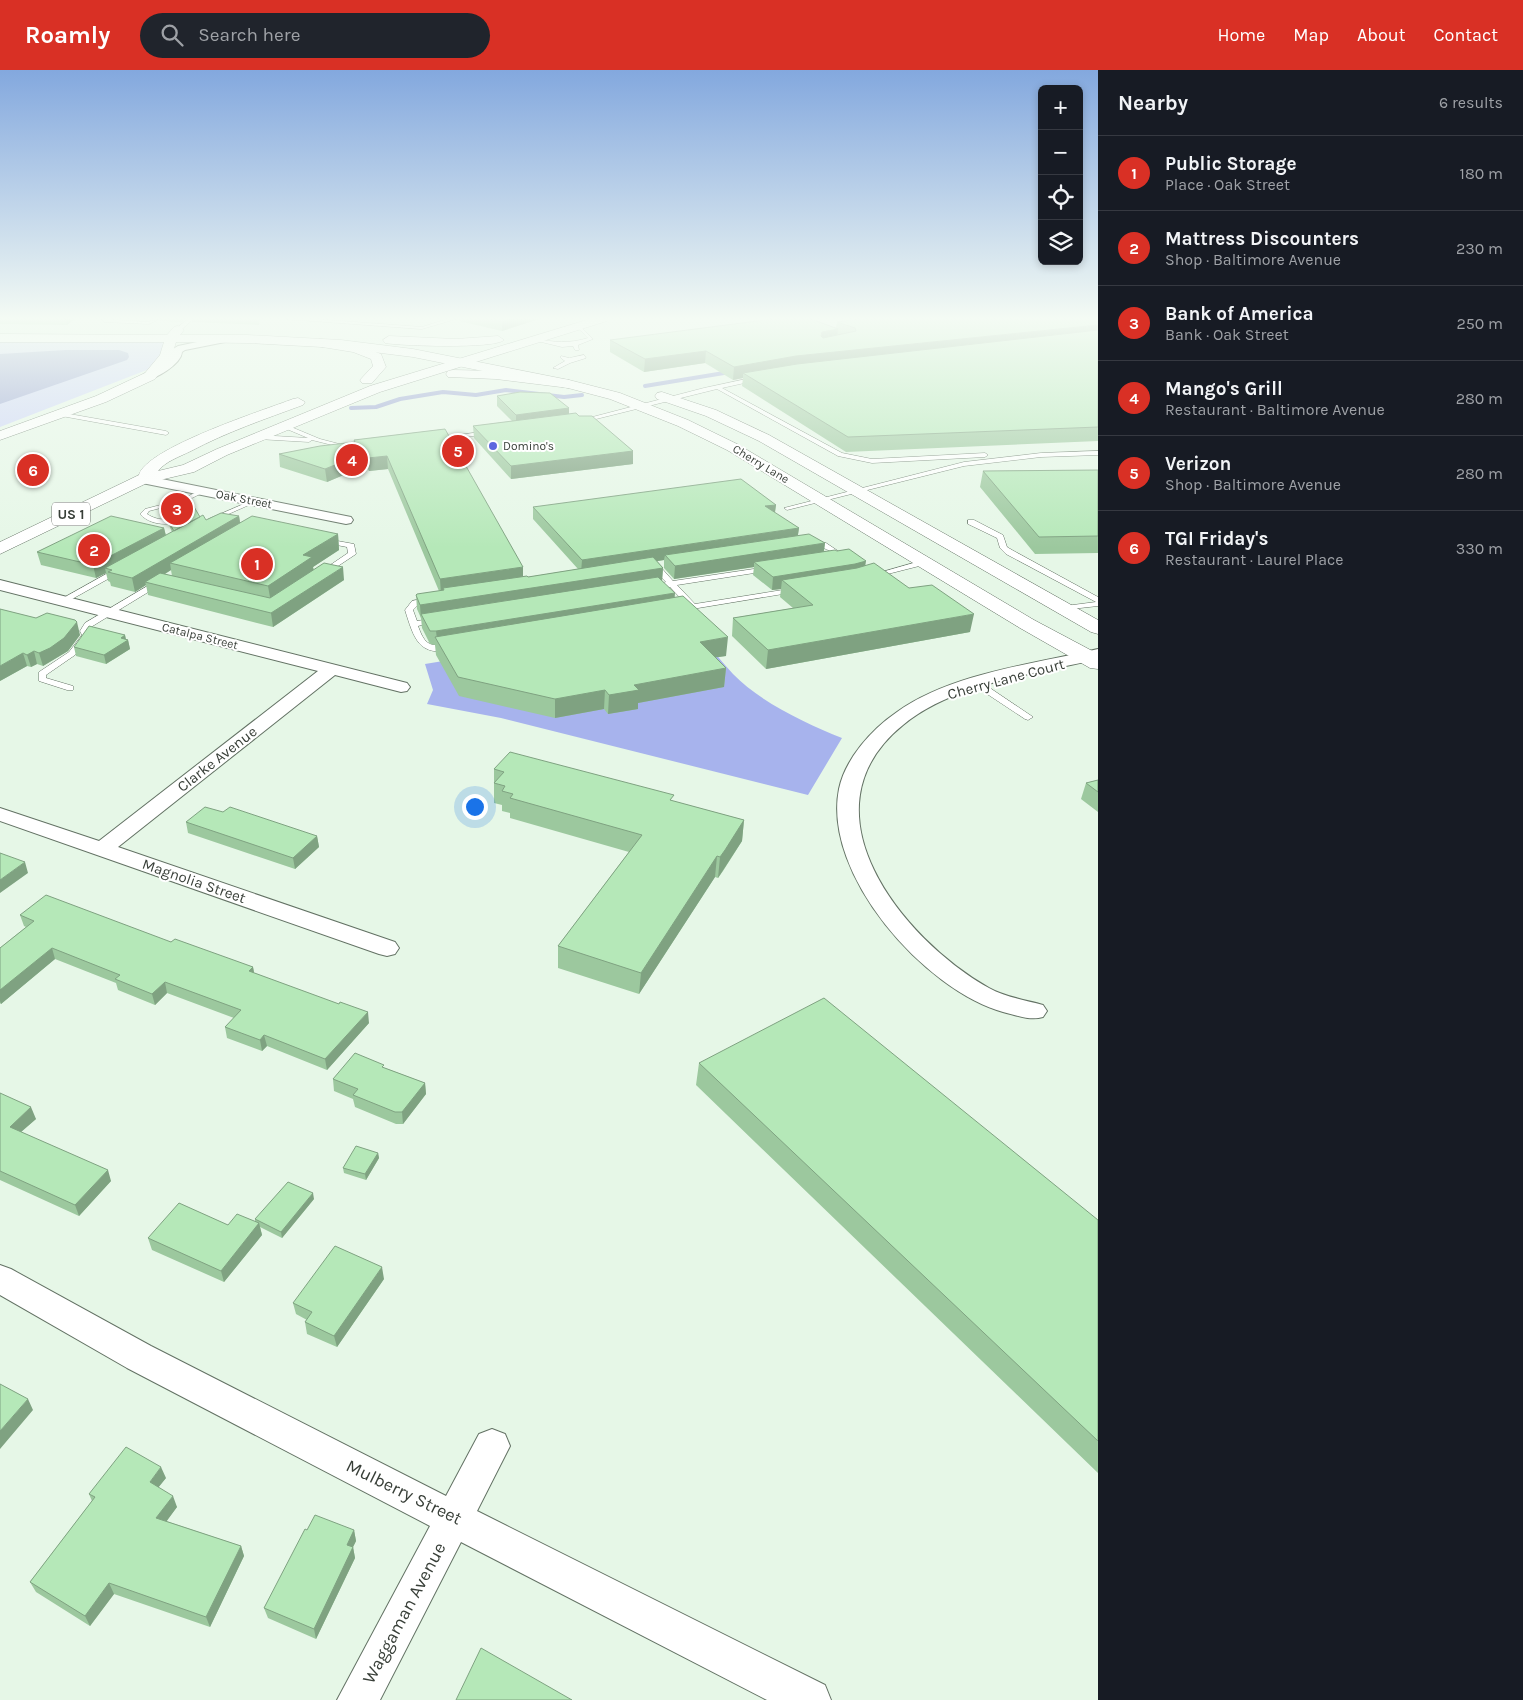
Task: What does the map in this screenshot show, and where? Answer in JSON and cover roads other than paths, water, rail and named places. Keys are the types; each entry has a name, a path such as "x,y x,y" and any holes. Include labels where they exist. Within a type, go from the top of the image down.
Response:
{"main road":[{"path":"0,436 109,395"},
{"name":"US 1","path":"0,549 142,479 188,469 350,395"},
{"name":"Cherry Lane","path":"611,395 670,399 711,413 764,438 1098,628"},
{"name":"US 1","path":"142,479 158,461 212,435 269,412 316,396"},
{"name":"Cherry Lane","path":"642,398 732,447 1027,624 1095,658"}],"street":[{"name":"Oak Street","path":"142,479 346,520"},
{"name":"Catalpa Street","path":"0,585 401,687"},
{"name":"Cherry Lane Court","path":"1034,1011 981,995 948,972 896,923 874,893 856,853 850,831 848,805 853,777 863,759 887,729 918,706 978,684 1095,658"},
{"name":"Clarke Avenue","path":"102,849 332,669"},
{"name":"Magnolia Street","path":"0,814 387,948"},
{"name":"Mulberry Street","path":"0,1279 139,1357 810,1700"},
{"name":"Waggaman Avenue","path":"358,1700 492,1446"}],"lane":[{"path":"670,399 685,395"},
{"path":"732,395 840,455 857,460 872,461 978,454 1009,457"},
{"path":"570,423 642,398"},
{"path":"58,414 166,433"},
{"path":"284,426 318,440 339,446 358,447"},
{"path":"428,440 499,432"},
{"path":"258,437 318,440"},
{"path":"787,508 964,464 1009,457 1098,453"},
{"path":"185,505 189,514 184,518 172,521 160,522 146,518 143,514 147,510 156,507 185,505 203,491"},
{"path":"201,526 255,501"},
{"path":"971,522 1000,537 1004,548 1009,552 1098,600"},
{"path":"312,581 352,554 351,546 313,538"},
{"path":"801,543 820,542 831,547 843,557 833,558"},
{"path":"862,578 924,562"},
{"path":"62,601 132,563"},
{"path":"644,567 664,564"},
{"path":"654,565 693,607"},
{"path":"641,588 776,567"},
{"path":"70,688 42,679 42,674 74,653 86,636 84,631 88,625 162,582 170,580"},
{"path":"674,610 807,588"},
{"path":"435,598 415,603 409,610 421,643 426,648 437,650 458,647"},
{"path":"1065,608 1098,604"},
{"path":"414,624 444,619"},
{"path":"978,684 1028,717"}],"waterway":[{"path":"351,408 376,407 400,399 424,395"},
{"path":"548,395 564,397 581,395"}],"place":[{"name":"Domino's","path":"493,446"},
{"name":"Verizon","path":"458,451"},
{"name":"Mango's Grill","path":"352,460"},
{"name":"TGI Friday's","path":"33,470"},
{"name":"Bank of America","path":"177,509"},
{"name":"Mattress Discounters","path":"94,550"},
{"name":"Public Storage","path":"257,564"}]}
